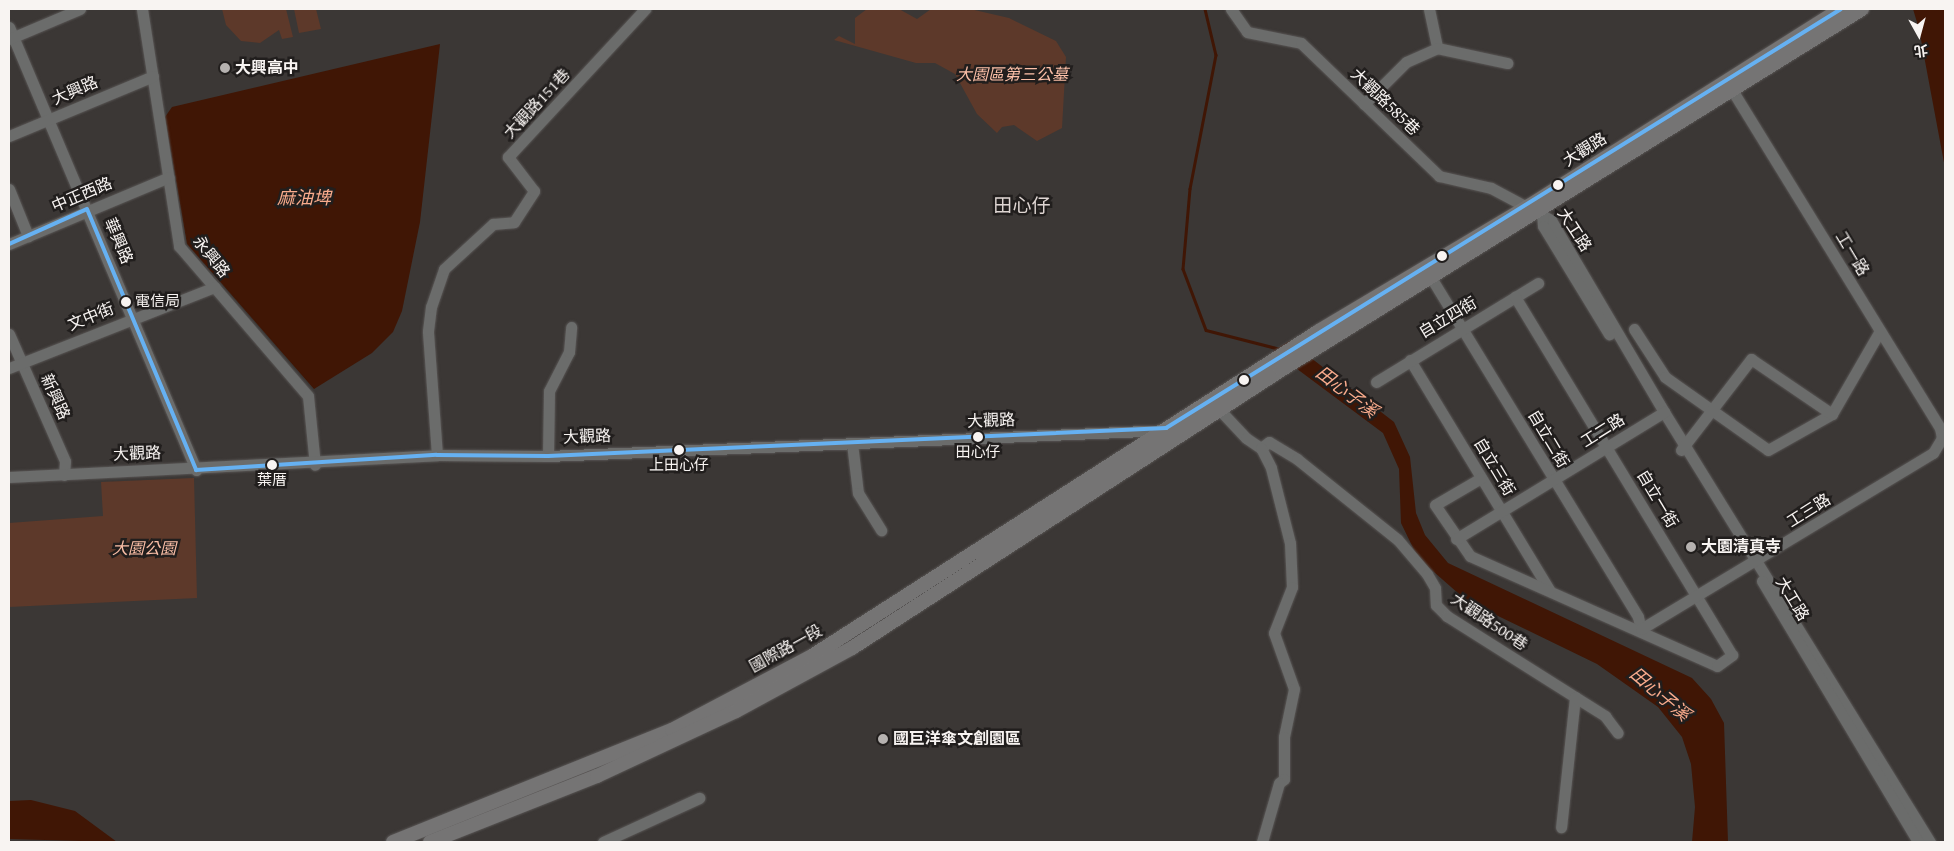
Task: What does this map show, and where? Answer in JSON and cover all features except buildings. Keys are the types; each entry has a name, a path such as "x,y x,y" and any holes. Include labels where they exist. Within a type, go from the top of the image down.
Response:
{"main road":[{"name":"大觀路","path":"1276,366 1319,330 1542,212 1730,87 1842,9"},
{"name":"大觀路","path":"1166,428 1212,399 1330,341 1428,272 1529,206 1862,9"},
{"path":"1180,438 1220,413 1276,366"},
{"name":"國際路一段","path":"430,842 596,776 736,711 852,648 934,587 1166,428"},
{"name":"國際路一段","path":"393,842 672,730 812,656 934,587 1180,438"}],"street":[{"path":"10,35 80,9"},
{"name":"永興路","path":"142,9 179,246 308,396 315,464"},
{"name":"大觀路151巷","path":"436,455 428,331 431,307 444,270 493,224 514,222 534,191 508,157 645,9"},
{"name":"大觀路585巷","path":"1230,9 1248,32 1301,43 1439,176 1490,188 1542,212"},
{"path":"1429,9 1437,48"},
{"name":"華興路","path":"10,35 49,119 196,470"},
{"path":"1364,104 1406,62 1437,48 1506,63"},
{"name":"大興路","path":"9,136 153,76"},
{"name":"工一路","path":"1730,87 1940,428 1940,445"},
{"name":"中正西路","path":"9,244 87,209 169,177"},
{"path":"9,189 28,236"},
{"name":"大工路","path":"1542,212 1661,414 1930,842"},
{"name":"自立二街","path":"1428,272 1638,617 1640,629"},
{"name":"自立四街","path":"1376,382 1538,283"},
{"name":"文中街","path":"9,368 133,317 215,287"},
{"name":"自立一街","path":"1515,296 1732,655 1717,666 1640,629"},
{"path":"548,456 549,391 569,352 571,327"},
{"path":"1634,328 1665,377 1712,413 1768,450 1781,446 1832,414 1880,332"},
{"name":"新興路","path":"9,334 65,460 64,475"},
{"path":"1683,448 1712,413 1751,359 1832,414"},
{"name":"自立三街","path":"1410,360 1550,591"},
{"path":"1212,399 1220,413 1261,448 1272,468 1290,543 1292,587 1274,633 1294,689 1284,737 1284,779 1279,783 1262,842"},
{"name":"工二路","path":"1456,539 1661,414"},
{"path":"1166,428 1180,438"},
{"name":"大觀路","path":"9,477 315,464 436,455 548,456 1166,428"},
{"name":"大觀路500巷","path":"1261,448 1269,442 1297,459 1398,540 1427,574 1435,588 1436,605 1447,616 1575,697"},
{"path":"852,443 858,493 881,530"},
{"name":"工三路","path":"1640,629 1756,563 1940,445"},
{"path":"1481,478 1435,505 1456,539 1470,556 1640,629"},
{"name":"大工路","path":"1756,563 1918,842"},
{"path":"1561,827 1575,697 1605,716 1618,733"},
{"path":"603,842 699,798"}],"green space":[{"path":"222,9 286,9 293,37 282,39 279,30 260,43 241,41 226,25"},
{"path":"294,9 316,9 321,29 299,33"},
{"name":"大園區第三公墓","path":"867,9 899,9 917,19 931,9 970,9 1009,18 1056,41 1066,57 1062,128 1037,141 1014,125 1002,127 997,133 977,114 955,74 935,63 916,63 834,40 839,36 855,44 855,18"},
{"name":"大園公園","path":"194,478 197,598 9,607 9,523 103,516 101,482"}],"water":[{"path":"1913,9 1945,9 1945,168 1919,29"},
{"name":"麻油埤","path":"440,44 420,222 402,311 393,332 372,353 314,389 187,244 165,117 172,107"},
{"path":"1289,341 1394,422 1410,457 1416,513 1425,535 1448,563 1692,678 1711,699 1724,723 1728,842 1692,842 1695,807 1691,764 1682,737 1658,707 1597,664 1467,601 1418,558 1401,523 1399,469 1383,433 1273,351"},
{"path":"31,800 75,811 117,842 9,839 9,801"}],"waterway":[{"name":"田心子溪","path":"1205,9 1216,55 1190,189 1183,269 1206,330 1280,349"}],"transit line":[{"path":"9,244 87,209 196,470 437,455 548,456 1166,428 1841,9"}],"place":[{"name":"大興高中","path":"225,68"},
{"name":"電信局","path":"126,302"},
{"name":"田心仔","path":"978,437"},
{"name":"上田心仔","path":"679,450"},
{"name":"葉厝","path":"272,465"},
{"name":"大園清真寺","path":"1691,547"},
{"name":"國巨洋傘文創園區","path":"883,739"}],"district":[{"name":"田心仔","path":"1022,207"}]}
